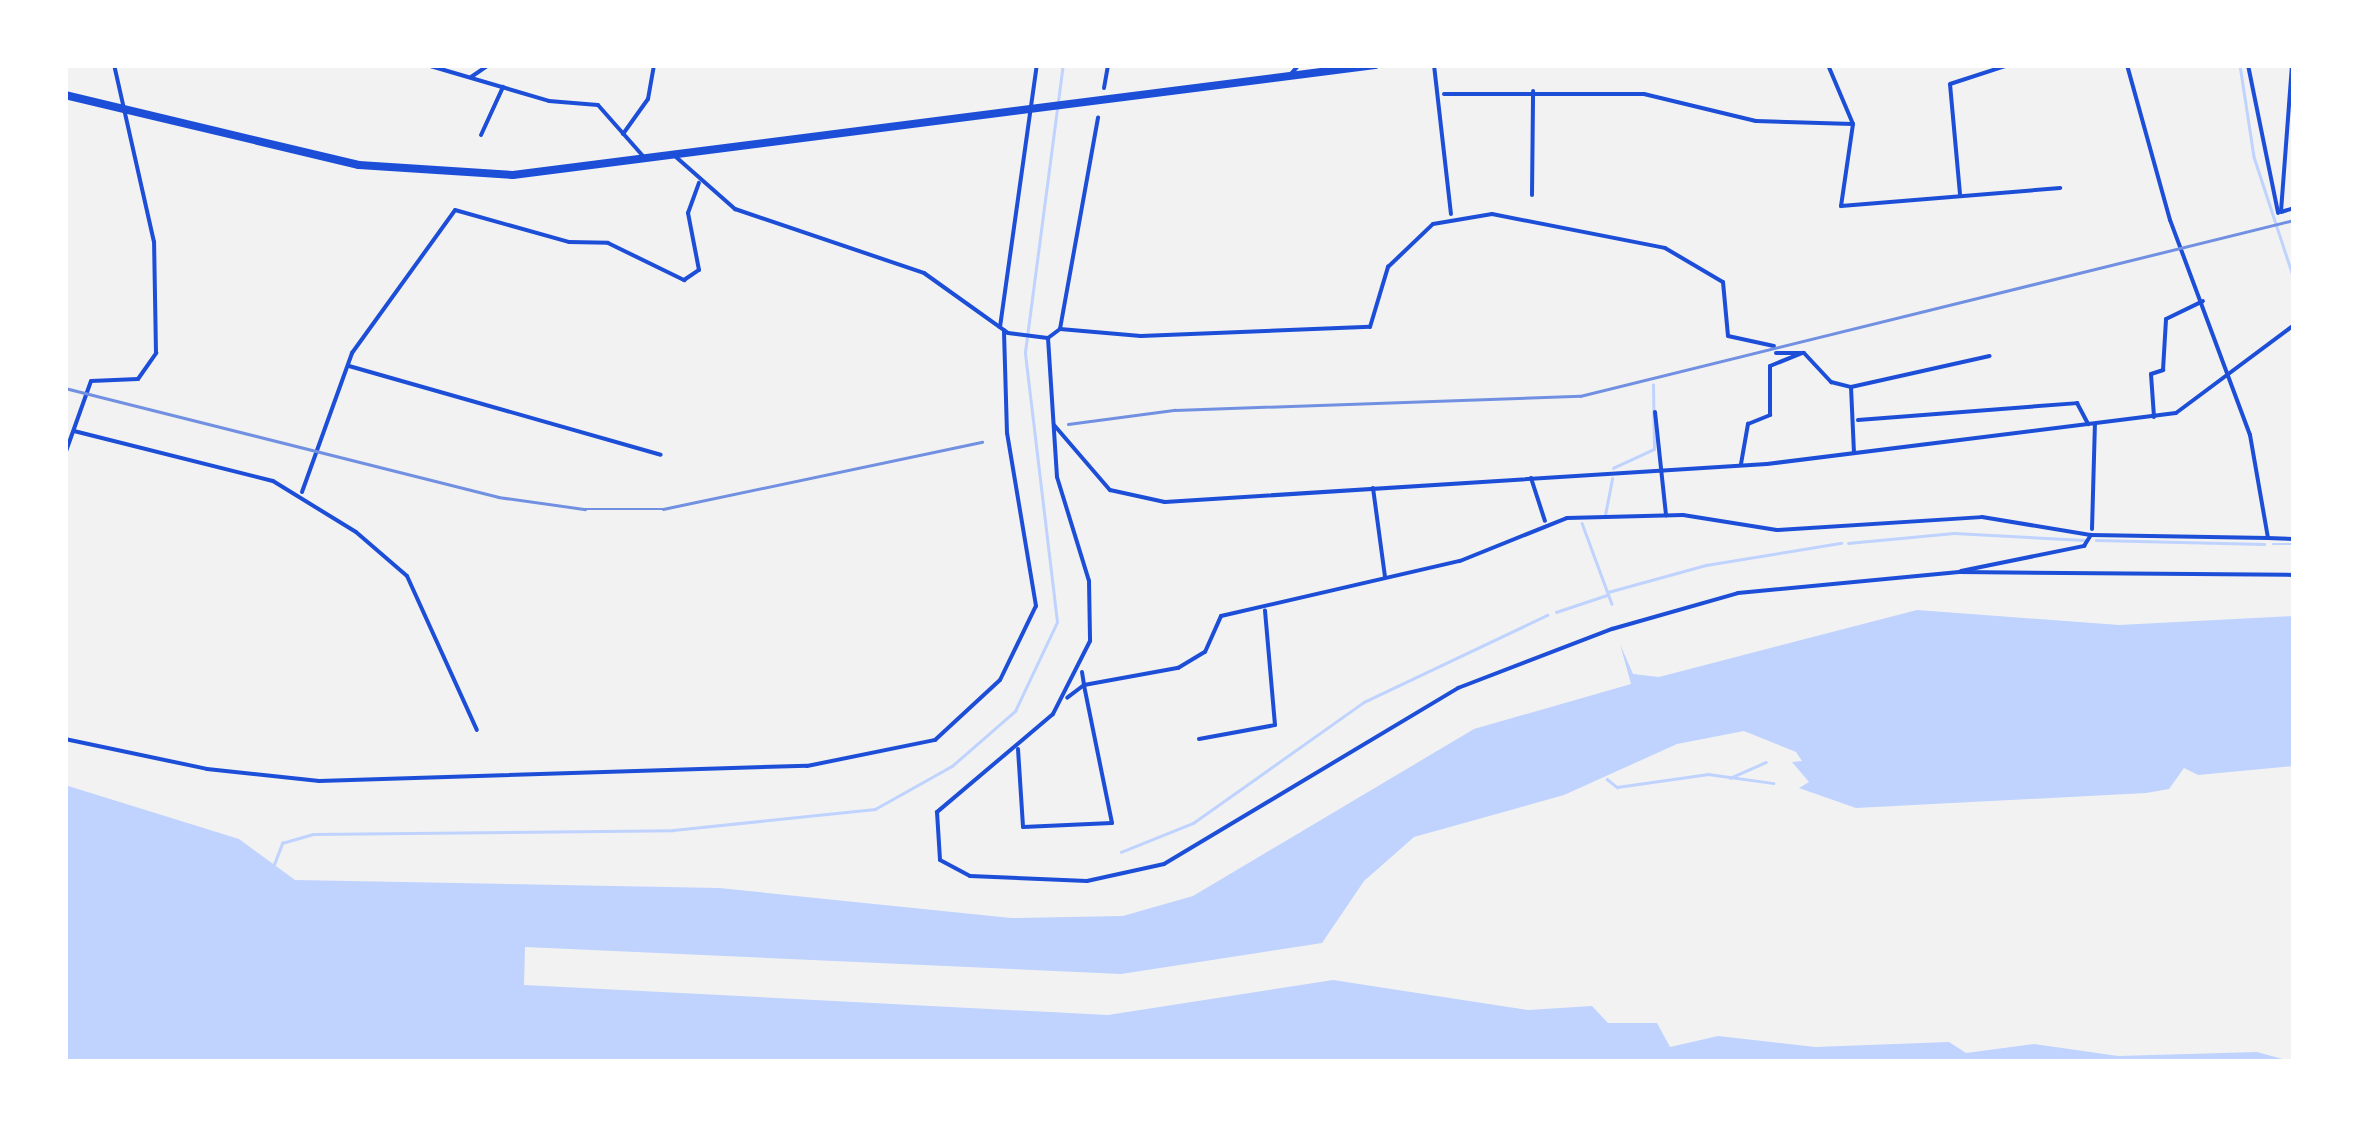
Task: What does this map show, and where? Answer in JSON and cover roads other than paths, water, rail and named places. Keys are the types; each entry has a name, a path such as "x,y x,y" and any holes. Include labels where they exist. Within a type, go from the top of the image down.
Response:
{"highway":[{"path":"65,95 405,171 513,174 676,158 1375,65"}],"street":[{"path":"65,454 91,381 138,379 156,353 154,242 114,65"},
{"path":"427,65 504,87 598,104 648,161"},
{"path":"471,77 489,65"},
{"path":"624,134 648,100 654,65"},
{"path":"65,739 207,770 318,781 807,766 936,740 1000,680 1036,606 1007,433 1004,330 1036,110 1037,65"},
{"path":"1104,88 1108,65"},
{"path":"1290,76 1288,67 1300,65"},
{"path":"1434,65 1444,94 1442,181 1451,214"},
{"path":"1828,65 1852,124 1842,206 2060,188"},
{"path":"1960,194 1950,84 2008,65"},
{"path":"2127,65 2230,374 2268,538"},
{"path":"2248,65 2278,213"},
{"path":"2292,65 2281,212 2294,208"},
{"path":"481,135 504,87"},
{"path":"1532,194 1533,91"},
{"path":"1444,94 1644,94 1756,121 1852,124"},
{"path":"1060,329 1098,117"},
{"path":"676,158 700,183 757,219 924,273 1004,330 1048,338 1060,329 1141,336 1370,327 1388,267 1451,214 1545,220 1665,248 1723,282 1728,336 1774,346"},
{"path":"302,492 347,365 456,210 569,242 608,243 684,280 699,270 688,213 700,183"},
{"path":"2154,416 2151,374 2163,370 2166,318 2203,300"},
{"path":"1051,421 1101,482 1137,499 1741,466 2092,425 2183,410 2294,325"},
{"path":"1048,338 1051,421 1093,614 1081,669 1067,698"},
{"path":"1776,353 1803,353 1831,382 1852,387 1990,356"},
{"path":"1741,466 1748,424 1770,415 1770,366 1803,353"},
{"path":"347,365 661,455"},
{"path":"1852,387 1858,420 1854,454"},
{"path":"1858,420 2077,403 2092,425 2091,533 2084,546 1959,572"},
{"path":"1656,412 1666,514"},
{"path":"74,432 302,492 408,576 477,730"},
{"path":"1530,478 1545,521"},
{"path":"1373,488 1385,577"},
{"path":"2294,539 2091,533 1982,517 1776,530 1666,514 1545,521 1460,561 1215,620 1197,661 1084,685 1018,750 937,812 940,860 970,876 1125,876 1210,840 1395,720 1562,646 1776,586 1959,572 2294,576"},
{"path":"1200,738 1275,725 1264,610"},
{"path":"1018,750 1023,827 1112,823 1081,669"}],"water":[{"path":"1917,610 2119,625 2294,616 2294,766 2198,775 2184,768 2169,789 2146,793 1856,808 1799,788 1809,782 1792,762 1802,761 1796,752 1744,731 1677,744 1564,795 1414,837 1364,881 1322,943 1121,974 525,947 524,985 1108,1015 1333,980 1528,1010 1592,1006 1608,1023 1657,1023 1670,1047 1718,1036 1815,1047 1949,1042 1966,1053 2034,1044 2118,1056 2257,1052 2294,1062 65,1062 65,785 239,839 295,880 719,888 1011,918 1123,916 1193,896 1474,729 1631,684 1620,644 1633,674 1659,677"}],"waterway":[{"path":"273,867 282,843 313,834 673,830 875,809 952,766 1015,711 1057,622 1025,352 1063,65"},
{"path":"2240,65 2254,157 2294,279"},
{"path":"1613,468 1654,449 1653,385"},
{"path":"1605,515 1612,479"},
{"path":"1582,523 1612,604"},
{"path":"1848,543 1954,533 2085,540"},
{"path":"2096,540 2264,544"},
{"path":"1608,592 1706,565 1841,543"},
{"path":"2273,544 2294,544"},
{"path":"1556,612 1607,595"},
{"path":"1121,852 1193,823 1364,702 1547,615"},
{"path":"1730,778 1766,762"},
{"path":"1607,779 1617,787 1708,774 1773,783"}],"railway":[{"path":"1068,424 1175,410 1580,396 2294,220"},
{"path":"65,388 498,497 585,509 663,509 982,442"}]}
